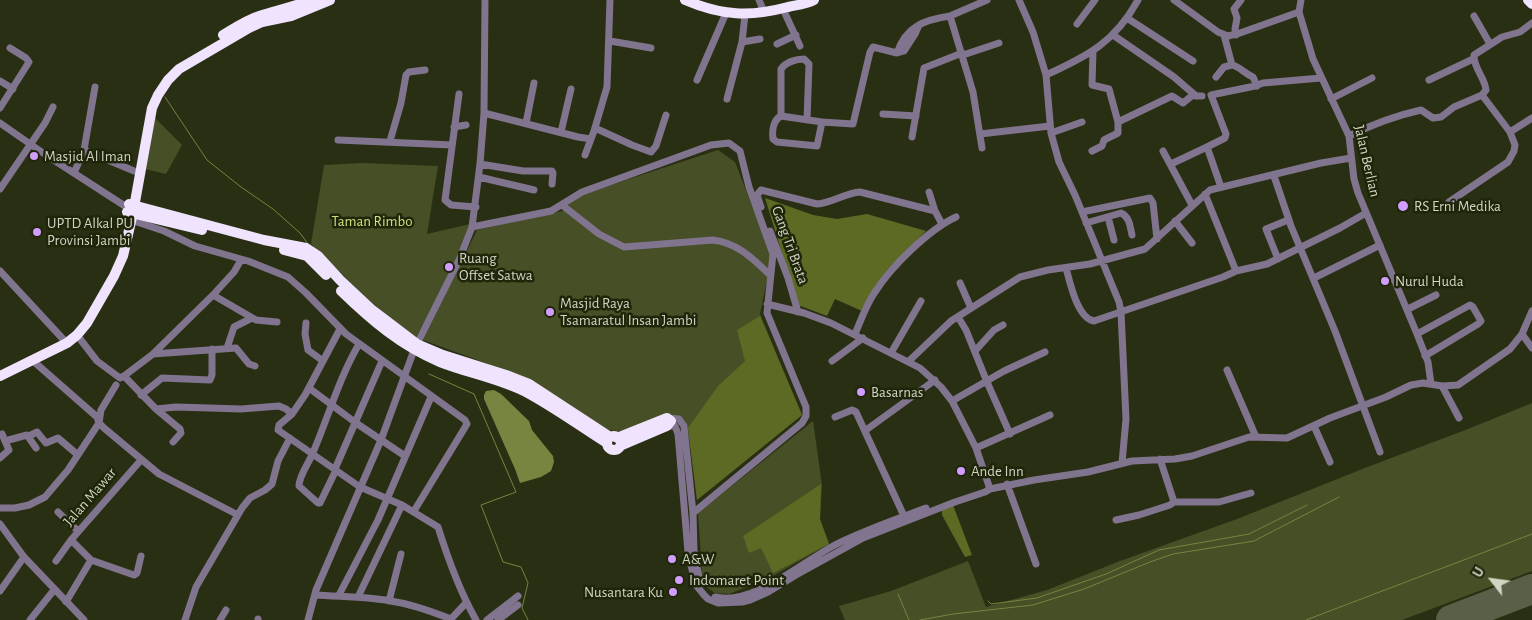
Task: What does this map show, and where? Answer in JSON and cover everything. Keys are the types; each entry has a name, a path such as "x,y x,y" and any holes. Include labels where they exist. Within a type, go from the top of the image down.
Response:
{"highway":[{"path":"0,376 67,343 87,323 117,264 152,108 168,80 192,58 243,23 261,15 288,9 312,0"},
{"path":"130,210 134,171 146,106 152,92 163,76 176,64 192,58 262,22 291,16 330,0"},
{"path":"685,0 726,13 746,15 783,9 814,0"},
{"path":"1528,0 1532,4"},
{"path":"130,210 306,248 318,256 368,312 416,347 529,384 614,441 667,422"},
{"path":"0,370 63,338 78,326 117,264"}],"street":[{"path":"308,620 315,595 381,440 416,347 472,227 476,207 484,113 485,0"},
{"path":"585,155 607,86 610,0"},
{"path":"759,0 764,12"},
{"path":"781,116 853,124 871,49 875,47 897,53 908,32 919,24 950,16 987,0"},
{"path":"1019,0 1033,32 1046,76 1050,130 1059,162 1119,302 1126,419 1122,463"},
{"path":"1077,24 1095,0"},
{"path":"1046,76 1082,58 1113,35 1127,18 1138,0"},
{"path":"1174,0 1224,35 1236,35 1299,12"},
{"path":"1236,35 1235,29 1238,18 1234,9 1241,0"},
{"name":"Jalan Berlian","path":"1301,0 1299,12 1313,59 1349,136 1354,179 1366,213 1408,310 1430,370 1431,384"},
{"path":"783,9 800,46"},
{"path":"697,80 726,13"},
{"path":"727,99 742,42 746,15"},
{"path":"950,16 973,92 982,148"},
{"path":"1474,16 1490,44"},
{"path":"1127,18 1193,61"},
{"path":"1429,80 1473,59 1477,52 1490,44 1502,37 1520,32 1532,23"},
{"path":"777,44 796,35"},
{"path":"1113,35 1174,77 1194,94 1202,96"},
{"path":"1224,35 1232,65"},
{"path":"742,42 760,39"},
{"path":"610,41 651,48"},
{"path":"912,137 924,68 1000,43"},
{"path":"0,108 28,62 26,58 10,48"},
{"path":"1092,151 1102,146 1104,140 1118,133 1118,122 1109,89 1092,85 1093,51"},
{"path":"807,120 809,64 804,59 789,62 781,69 781,116 774,123 773,139 777,142 817,146 822,122"},
{"path":"1349,136 1379,121 1421,110 1434,118 1441,117 1454,107 1482,95 1486,90 1486,86 1473,59"},
{"path":"1216,77 1224,67 1238,66 1245,73 1253,77 1257,86"},
{"path":"390,141 401,103 406,76 409,72 425,70"},
{"path":"1171,164 1225,138 1226,134 1211,95 1264,83 1321,78"},
{"path":"1331,99 1372,78"},
{"path":"0,81 13,89"},
{"path":"526,123 534,83"},
{"path":"74,173 84,150 95,87"},
{"path":"561,132 571,89"},
{"path":"458,94 445,200 451,204 476,207"},
{"path":"1118,122 1172,96 1183,103 1194,94"},
{"path":"1449,202 1508,162 1512,157 1515,145 1510,132 1482,95"},
{"path":"1,185 53,107"},
{"path":"484,113 591,139"},
{"path":"883,114 916,116"},
{"path":"595,128 632,146 651,152 656,146 666,115"},
{"path":"1510,132 1532,118"},
{"path":"980,134 1050,130 1082,122"},
{"path":"0,123 164,231 195,246 248,261 288,278 306,293 340,329 466,421 467,424 414,511"},
{"path":"454,127 466,125"},
{"path":"338,140 452,145"},
{"path":"472,227 551,211 582,192 711,145 731,144 741,152 749,187 772,248 773,258 767,313 806,407 805,420 693,513"},
{"path":"1207,147 1221,187"},
{"path":"84,150 134,171"},
{"path":"1163,151 1192,205"},
{"path":"909,361 951,321 1020,277 1140,251 1157,239 1210,190 1274,176 1321,163 1351,158"},
{"path":"480,164 523,171 552,171 552,184"},
{"path":"1274,176 1288,220 1314,278 1380,452"},
{"path":"479,177 534,190"},
{"name":"Gang Tri Brata","path":"798,312 788,278 759,201 758,192 764,190 817,204 860,192 935,211"},
{"path":"929,192 935,211 942,224"},
{"path":"1205,194 1236,271"},
{"path":"1082,212 1150,198 1153,202 1157,239"},
{"path":"562,205 599,234 624,247 713,240 725,242 735,246 752,258 770,275"},
{"path":"1086,223 1120,213 1124,214 1128,220 1132,235"},
{"path":"1066,268 1078,305 1088,319 1094,321 1236,271 1266,264 1340,228 1366,213"},
{"path":"855,334 871,298 888,274 942,224 956,217"},
{"path":"1108,217 1114,240"},
{"path":"1278,258 1266,229 1288,220"},
{"path":"1175,221 1192,243"},
{"path":"1314,278 1380,245"},
{"path":"77,335 97,360 120,378 154,354 214,295 234,272 241,260"},
{"path":"0,271 63,338"},
{"path":"960,283 971,308"},
{"path":"214,295 252,318 260,321 277,322"},
{"path":"1408,310 1436,295"},
{"path":"891,353 921,301"},
{"path":"767,304 831,323 909,361 934,380 952,401 976,448 990,489"},
{"path":"1417,334 1470,305 1481,321 1425,356"},
{"path":"667,422 675,426 678,434 691,552 704,590 718,598 740,597 765,586 832,546 990,489 1007,484 1072,475 1132,461 1175,459 1192,456 1232,442 1256,437 1287,438 1411,385 1423,383 1442,386 1458,385 1510,349 1522,334 1532,311"},
{"path":"958,317 966,330 1010,434"},
{"path":"227,348 234,327 252,318"},
{"path":"306,323 305,334 308,350 323,361"},
{"path":"975,352 994,330 1004,325"},
{"path":"340,329 309,388 292,414 278,428 312,454 360,486 414,511 438,527 466,603 476,620"},
{"path":"1522,334 1532,348"},
{"path":"832,361 863,338"},
{"path":"359,344 351,358 298,484 300,488 318,503 321,502 336,470 382,360"},
{"path":"154,354 227,348 237,349 249,364 255,366"},
{"path":"142,395 162,378 210,380 212,375 212,349"},
{"path":"952,401 1004,371 1045,352"},
{"path":"32,360 97,417 99,423 159,474 238,515"},
{"path":"1227,370 1256,437"},
{"path":"124,376 156,409 181,430 181,433 173,442"},
{"path":"866,430 934,380"},
{"path":"0,508 15,508 29,505 44,497 68,470 99,423 101,410 116,385"},
{"path":"1442,386 1459,418"},
{"path":"309,388 405,456"},
{"path":"339,595 387,498 431,396"},
{"path":"156,409 176,407 241,409 279,406 292,414"},
{"path":"836,417 854,410 866,430 904,516"},
{"path":"976,448 1050,415"},
{"path":"667,422 679,419 684,426 693,513 691,552"},
{"path":"1314,426 1330,462"},
{"path":"29,436 37,432 46,443 58,438 78,455"},
{"path":"0,458 10,450 3,438 25,434 29,436 36,448"},
{"path":"188,619 196,587 246,502 269,487 273,482 278,462 290,438"},
{"path":"1160,459 1174,502"},
{"name":"Jalan Mawar","path":"90,560 71,540 141,460"},
{"path":"1007,484 1036,564"},
{"path":"862,536 904,516 985,487 990,489"},
{"path":"1116,520 1139,515 1174,502 1219,502 1251,494"},
{"path":"358,597 402,505"},
{"path":"58,512 78,532"},
{"path":"0,524 24,557 82,619"},
{"path":"56,561 71,540"},
{"path":"389,601 401,554"},
{"path":"66,602 90,560 134,575 137,573 141,556"},
{"path":"0,591 24,557"},
{"path":"30,620 54,590"},
{"path":"315,595 339,595 389,601 433,612 450,619 466,603"},
{"path":"487,620 518,596"},
{"path":"498,620 518,605"},
{"path":"220,620 226,610"}],"green space":[{"path":"155,118 182,145 166,174 145,169"},
{"path":"718,150 735,162 772,257 760,314 802,415 697,500 688,428 685,421 680,417 620,431 608,430 526,378 423,340 477,230 562,211 577,196"},
{"name":"Taman Rimbo","path":"362,163 438,166 427,234 470,224 448,279 416,337 374,304 311,244 324,165"},
{"path":"1532,403 1532,571 1402,620 845,620 839,606 891,591 968,561 986,607 1047,590 1120,561 1237,519"},
{"path":"813,421 822,485 820,520 829,544 771,577 729,594 715,593 705,586 702,573 698,513"}],"shaded area":[{"path":"765,198 813,215 837,219 867,214 926,231 887,270 862,311 835,299 827,316 798,305"},
{"path":"760,316 802,415 697,500 688,428 718,386 745,361 737,330"},
{"path":"494,390 501,394 529,421 532,430 553,456 554,462 551,471 541,477 520,483 484,399 486,391"},
{"path":"821,484 820,519 829,544 773,573 761,548 749,553 743,536"},
{"path":"953,505 972,555 965,557 942,515 942,509"}],"waterway":[{"path":"165,97 207,160 273,209 300,233 308,244"},
{"path":"429,374 474,394 516,492 481,505 503,562 521,567 528,583 522,608 528,620"},
{"path":"920,620 953,614 1033,605 1084,589 1173,554 1254,541 1339,497"},
{"path":"988,601 991,604 1037,598 1106,574 1159,550 1249,534 1307,505"},
{"path":"1306,620 1532,534"},
{"path":"898,594 909,620"}],"runway":[{"path":"1451,620 1532,589"}],"place":[{"name":"Masjid Al Iman","path":"34,156"},
{"name":"RS Erni Medika","path":"1403,206"},
{"name":"UPTD Alkal PU Provinsi Jambi","path":"37,232"},
{"name":"Ruang Offset Satwa","path":"449,267"},
{"name":"Nurul Huda","path":"1385,281"},
{"name":"Masjid Raya Tsamaratul Insan Jambi","path":"550,312"},
{"name":"Basarnas","path":"861,392"},
{"name":"Ande Inn","path":"961,471"},
{"name":"A&W","path":"672,559"},
{"name":"Indomaret Point","path":"679,580"},
{"name":"Nusantara Ku","path":"673,592"}]}
